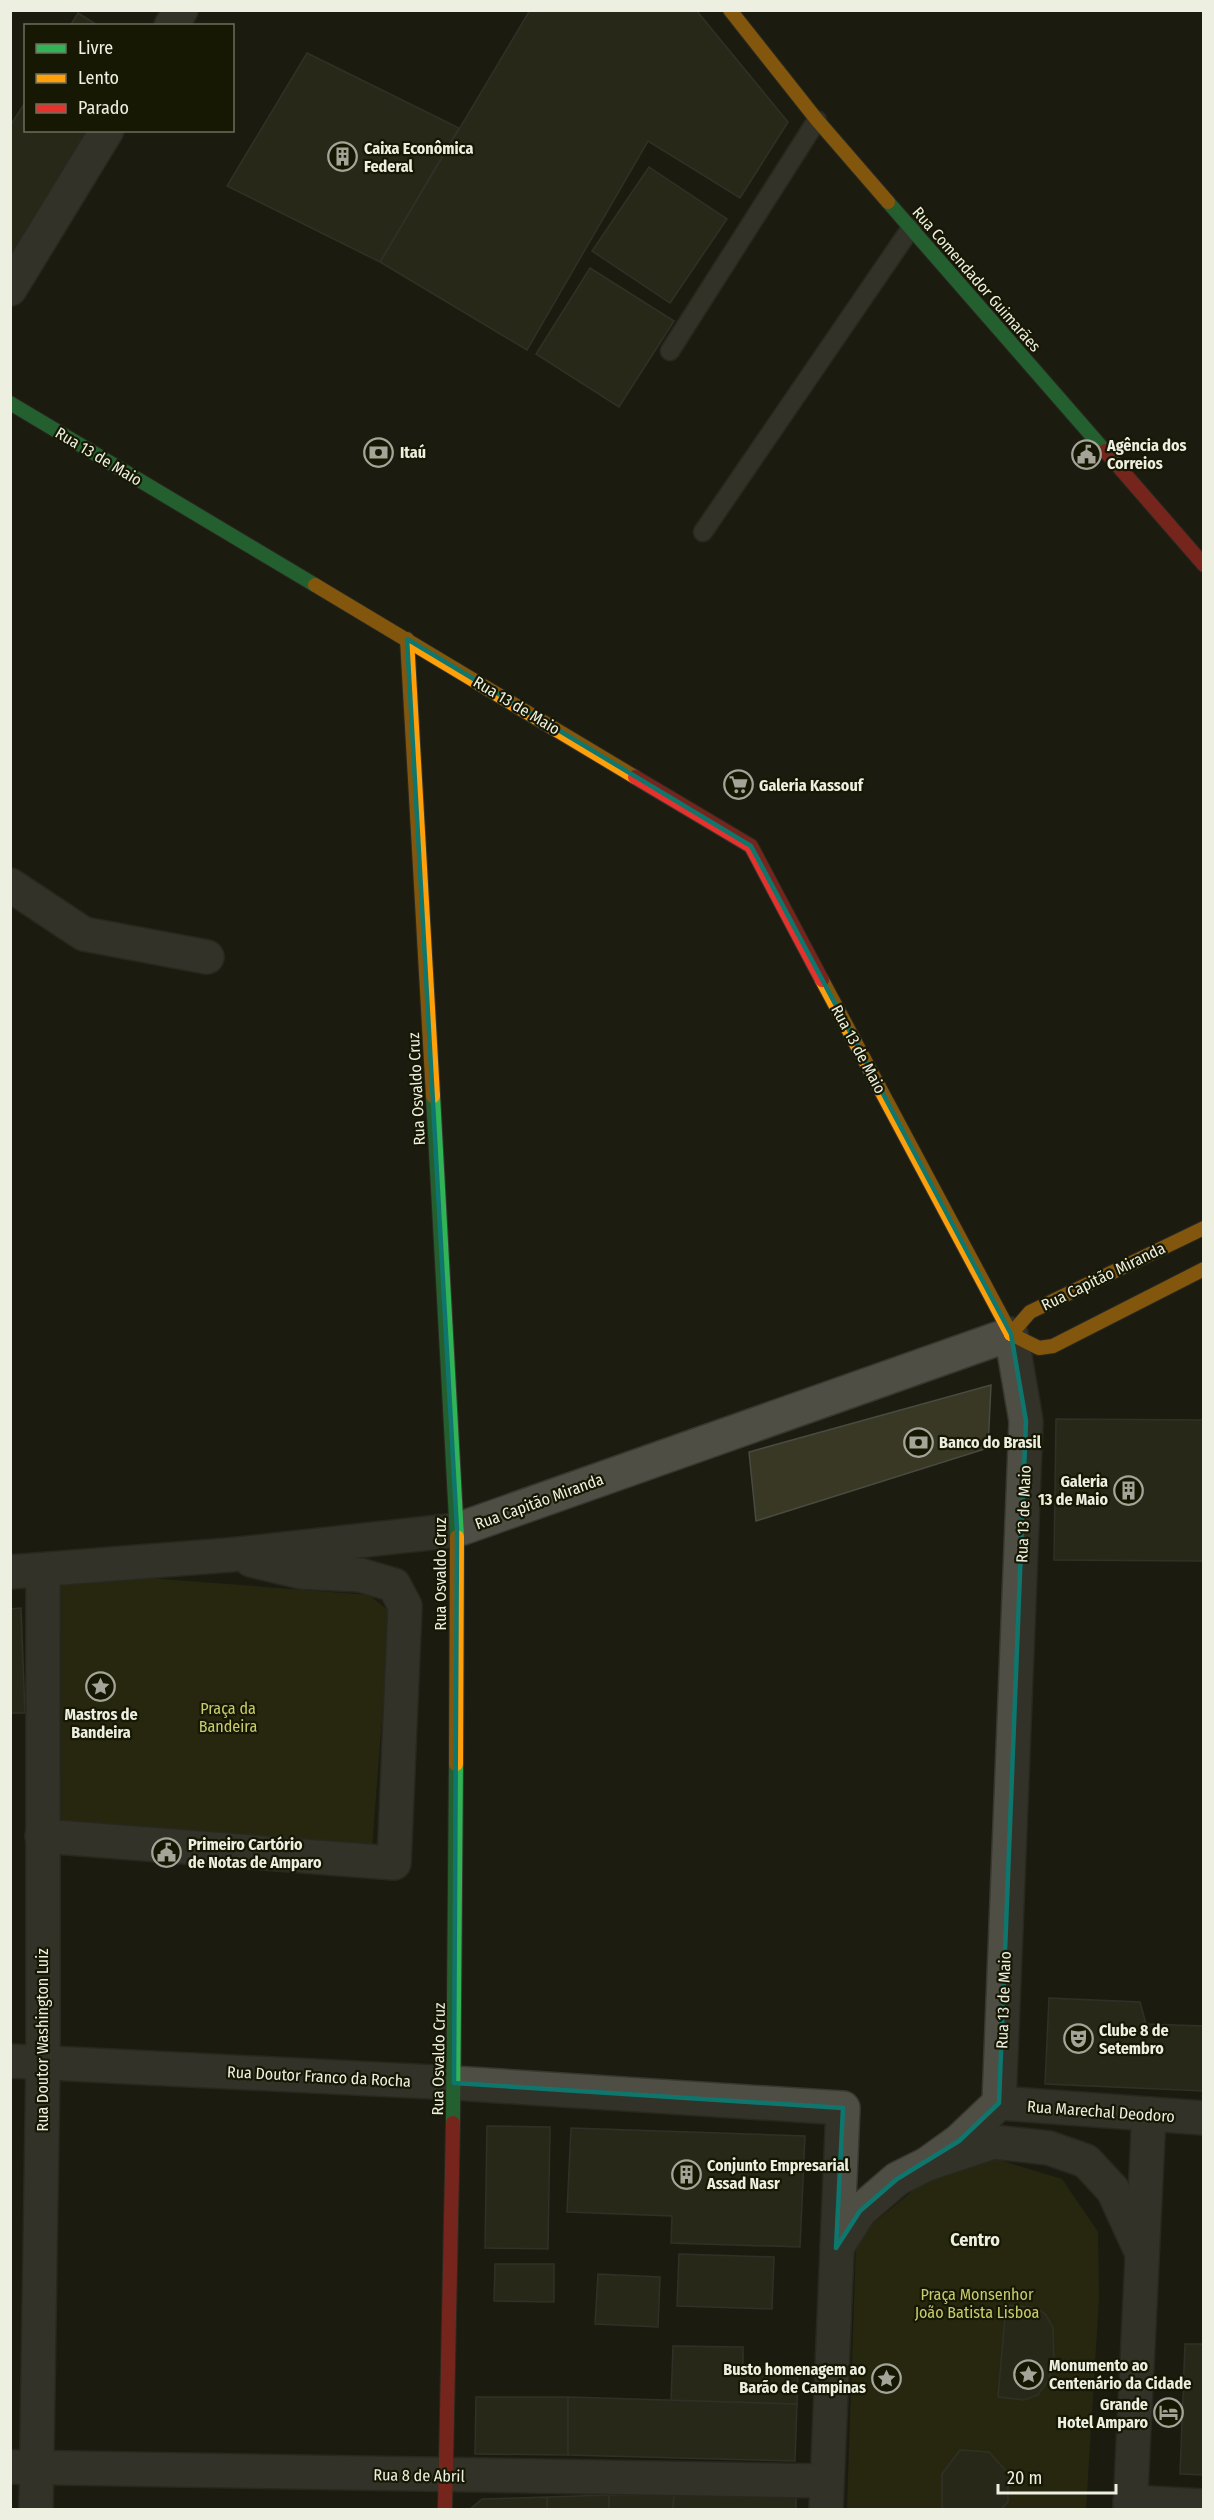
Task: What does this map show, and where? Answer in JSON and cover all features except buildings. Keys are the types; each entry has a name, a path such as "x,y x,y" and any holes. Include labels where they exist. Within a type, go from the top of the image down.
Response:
{"street":[{"name":"Rua Comendador Guimarães","path":"730,10 817,120 1203,565"},
{"path":"172,24 181,11"},
{"path":"10,289 106,132"},
{"name":"Rua 13 de Maio","path":"10,403 751,846 1011,1334 1026,1421 999,2103"},
{"name":"Rua Osvaldo Cruz","path":"407,639 457,1530 454,2083 445,2510"},
{"path":"10,885 84,934 207,957"},
{"name":"Rua Capitão Miranda","path":"10,1572 229,1555 457,1530 1011,1334 1029,1312 1203,1228"},
{"path":"1011,1334 1039,1348 1053,1346 1203,1269"},
{"path":"42,1836 394,1863 405,1606 394,1585 360,1575 301,1572 229,1555"},
{"name":"Rua Doutor Washington Luiz","path":"36,2510 24,2467 43,2062 43,1570"},
{"name":"Rua Doutor Franco da Rocha","path":"10,2061 454,2083 843,2108 836,2248"},
{"path":"826,2495 836,2248 860,2211 897,2179 927,2164 959,2142 999,2103"},
{"name":"Rua Marechal Deodoro","path":"999,2103 1203,2118"},
{"path":"1149,2114 1130,2506 1203,2506"},
{"path":"927,2164 993,2142 1049,2148 1086,2161 1113,2190 1142,2254"},
{"name":"Rua 8 de Abril","path":"24,2467 446,2476 826,2495"}],"lane":[{"path":"670,351 817,120"},
{"path":"703,532 911,228"}],"highlighted area":[{"path":"407,639 751,846 1011,1334 1026,1421 999,2103 959,2141 897,2179 860,2211 836,2248 843,2108 454,2083 457,1530"}],"green space":[{"name":"Praça da Bandeira","path":"43,1570 369,1595 390,1612 371,1861 42,1836"},
{"name":"Praça Monsenhor João Batista Lisboa","path":"992,2158 1062,2179 1098,2232 1099,2297 1086,2509 847,2510 856,2246 875,2222 926,2180"}],"traffic: fast":[{"path":"888,202 1105,451"},
{"path":"10,403 315,585"},
{"path":"433,1096 457,1537"},
{"path":"453,2123 456,1764"}],"traffic: slow":[{"path":"730,10 817,120 888,202"},
{"path":"315,585 635,777"},
{"path":"407,639 433,1096"},
{"path":"822,980 1011,1334"},
{"path":"1011,1334 1030,1312 1204,1228"},
{"path":"1011,1334 1039,1348 1053,1346 1204,1269"},
{"path":"456,1764 457,1537"}],"traffic: jam":[{"path":"1105,451 1204,565"},
{"path":"635,777 751,846 822,980"},
{"path":"445,2510 453,2123"}],"place":[{"name":"Caixa Econômica Federal","path":"343,157"},
{"name":"Itaú","path":"379,452"},
{"name":"Agência dos Correios","path":"1086,454"},
{"name":"Galeria Kassouf","path":"738,785"},
{"name":"Banco do Brasil","path":"918,1442"},
{"name":"Galeria 13 de Maio","path":"1129,1490"},
{"name":"Mastros de Bandeira","path":"101,1686"},
{"name":"Primeiro Cartório de Notas de Amparo","path":"167,1853"},
{"name":"Clube 8 de Setembro","path":"1078,2039"},
{"name":"Conjunto Empresarial Assad Nasr","path":"686,2174"},
{"name":"Monumento ao Centenário da Cidade","path":"1028,2374"},
{"name":"Busto homenagem ao Barão de Campinas","path":"887,2378"},
{"name":"Grande Hotel Amparo","path":"1169,2413"}],"district":[{"name":"Centro","path":"975,2240"}]}
